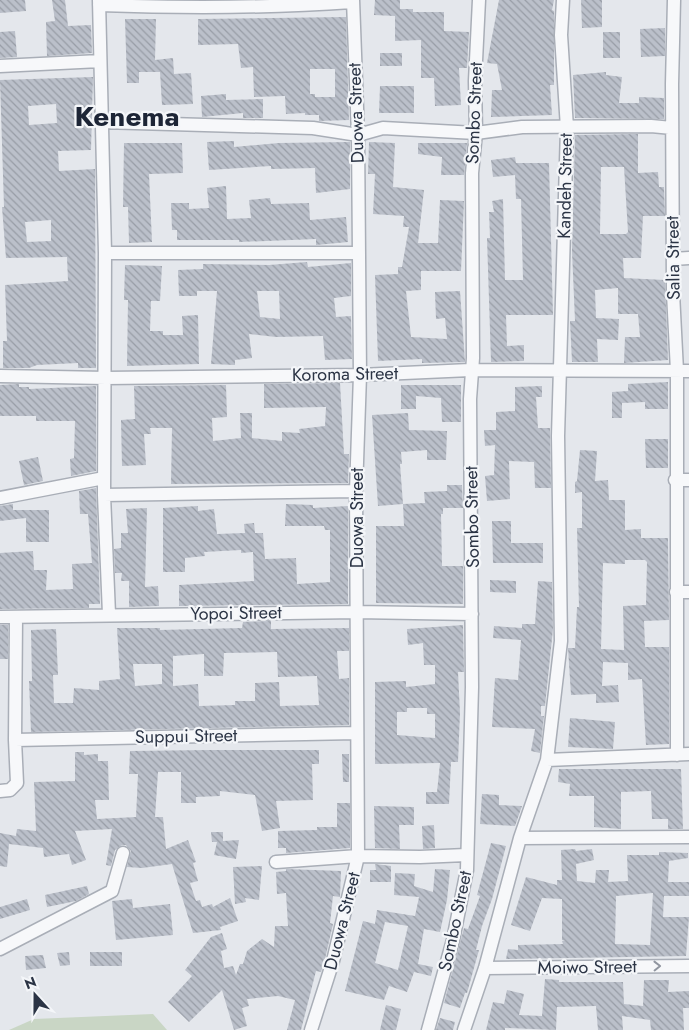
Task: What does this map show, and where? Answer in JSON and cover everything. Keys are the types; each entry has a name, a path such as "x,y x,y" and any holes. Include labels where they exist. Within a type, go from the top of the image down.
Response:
{"street":[{"name":"Sombo Street","path":"428,1030 454,940 466,881 471,790 470,370 473,358 472,173 476,133 475,81 479,0"},
{"name":"Kandeh Street","path":"464,1030 486,968 520,838 547,760 561,642 558,436 567,128 560,35 562,0"},
{"name":"Salia Street","path":"674,0 672,128 673,259 683,371 675,480 683,592 683,755"},
{"path":"109,614 104,495 106,378 105,253 99,2 162,8 300,6 353,1"},
{"name":"Duowa Street","path":"310,1030 334,961 358,856 356,491 360,375 358,135 353,1"},
{"path":"0,66 100,60"},
{"path":"101,122 313,128 358,135 384,128 476,133 522,127 651,126 672,128"},
{"path":"105,253 358,253"},
{"path":"673,259 689,258"},
{"name":"Koroma Street","path":"0,376 106,378 360,375 470,370 561,372 683,371"},
{"path":"0,498 104,478"},
{"path":"675,480 689,480"},
{"path":"104,495 356,491"},
{"name":"Yopoi Street","path":"0,617 357,612 472,614"},
{"path":"0,791 10,790 17,783 15,740 16,617"},
{"name":"Suppui Street","path":"15,740 356,733"},
{"path":"547,760 683,755"},
{"path":"520,838 689,837"},
{"path":"0,949 112,892 123,853"},
{"path":"276,862 358,856 466,855"},
{"name":"Moiwo Street","path":"486,968 689,966"}],"green space":[{"path":"153,1014 167,1030 9,1030 34,1019"}],"building":[{"path":"0,0 25,0 26,11 0,13"},
{"path":"52,0 65,0 68,26 91,25 92,53 47,56 46,22 55,21"},
{"path":"375,0 400,0 400,9 413,9 413,12 444,12 444,31 469,32 467,68 459,68 461,105 435,106 434,78 421,78 421,40 395,41 395,16 374,15"},
{"path":"499,0 554,0 552,10 554,11 554,85 550,85 552,115 491,117 492,90 502,90 497,64 487,63"},
{"path":"581,0 602,0 602,27 582,28"},
{"path":"346,17 349,120 319,121 319,115 305,115 305,113 286,114 285,96 254,97 253,67 241,68 238,44 198,45 198,19","holes":["310,69 335,69 335,97 315,97 315,94 310,94"]},
{"path":"125,19 156,19 155,60 173,58 174,74 191,73 193,104 162,105 160,72 139,72 139,83 127,83"},
{"path":"665,28 665,56 641,57 640,29"},
{"path":"15,31 17,57 0,58 0,32"},
{"path":"603,32 620,32 620,58 603,58"},
{"path":"380,53 402,53 402,66 380,66"},
{"path":"606,72 606,75 622,77 619,103 639,103 639,97 664,98 664,119 575,118 573,75"},
{"path":"93,77 91,150 58,151 59,171 95,169 96,368 78,368 78,363 37,365 29,368 3,368 3,341 7,341 5,285 68,281 67,257 6,258 2,207 4,207 0,80","holes":["56,104 57,123 29,125 28,106","51,220 51,241 27,242 25,222"]},
{"path":"380,86 414,86 414,113 379,113"},
{"path":"226,94 226,100 263,99 263,118 243,118 243,113 202,117 201,96"},
{"path":"638,134 638,173 658,172 659,187 664,187 665,216 643,216 641,258 623,258 624,278 665,280 668,360 624,363 625,337 640,337 638,314 618,314 618,288 595,290 596,318 619,319 618,340 597,339 598,362 572,362 570,321 575,321 572,251 575,135","holes":["601,167 624,167 628,232 626,234 600,234"]},
{"path":"234,141 234,147 279,143 350,142 350,189 316,193 315,168 271,169 271,166 209,170 207,142"},
{"path":"369,142 395,143 393,187 424,190 418,243 438,243 440,200 464,201 461,271 421,271 421,290 406,291 411,337 447,339 445,318 436,319 435,292 460,291 465,362 422,363 422,359 378,361 375,275 398,274 398,267 402,267 409,227 403,227 404,216 373,214 375,174 368,174"},
{"path":"124,143 182,143 183,173 149,174 152,242 129,243 128,207 123,207"},
{"path":"418,143 467,143 464,175 441,175 442,157 418,154"},
{"path":"515,157 516,163 549,163 553,315 506,315 507,346 524,345 524,361 491,362 487,238 490,238 489,212 494,212 492,201 503,199 505,280 523,280 521,199 516,199 515,175 493,177 491,160"},
{"path":"226,186 227,219 251,218 249,200 270,198 271,204 309,203 310,220 346,217 348,242 316,245 316,239 239,242 239,240 177,240 177,230 172,230 171,203 189,203 189,209 209,208 207,188"},
{"path":"307,262 308,267 351,263 351,296 334,298 336,317 351,316 352,359 325,360 323,336 276,337 249,334 252,358 235,360 235,365 211,364 217,291 197,291 197,296 179,296 178,270 203,269 203,264 269,265","holes":["257,291 279,291 280,319 260,317"]},
{"path":"125,265 162,266 160,301 151,301 150,331 163,331 163,335 183,335 182,316 198,315 199,364 127,366 128,300 124,300"},
{"path":"668,382 668,409 645,409 645,402 622,403 622,418 612,418 612,392 628,391 628,384"},
{"path":"340,383 344,454 349,454 348,483 171,484 172,428 150,428 151,434 144,434 146,465 122,466 121,420 135,419 134,386 226,385 227,417 212,418 213,441 241,438 240,413 252,413 252,438 282,441 282,432 300,433 299,429 325,426 326,407 264,408 264,384"},
{"path":"19,384 19,387 29,387 29,389 96,386 96,471 71,476 70,459 74,458 75,421 36,421 36,416 0,416 0,385"},
{"path":"401,385 461,385 461,422 442,422 441,398 416,396 416,409 401,409"},
{"path":"542,386 542,397 536,397 538,428 550,428 551,488 535,488 534,462 509,461 510,499 487,501 485,476 494,475 495,445 485,446 484,430 496,430 496,412 515,411 515,387"},
{"path":"408,413 409,430 447,431 446,460 427,460 427,450 401,452 403,504 378,506 372,415"},
{"path":"645,439 668,439 668,468 646,468"},
{"path":"580,450 597,451 595,481 608,480 609,500 625,500 625,530 641,529 641,538 668,538 669,620 644,621 645,647 669,647 669,744 646,745 642,679 628,680 628,663 603,662 602,686 618,685 619,702 596,703 596,694 571,695 568,648 575,648 577,607 579,607 577,528 582,528 582,492 575,493 575,482 577,481","holes":["625,560 645,560 647,562 646,605 623,606 624,650 601,649 603,563 625,564"]},
{"path":"38,457 43,481 24,485 19,461"},
{"path":"447,485 462,485 463,508 443,508 443,514 441,514 442,566 463,566 463,604 376,603 376,526 404,526 403,504 425,503 424,492 447,491"},
{"path":"96,488 100,604 89,604 89,608 0,609 0,553 33,551 34,570 47,570 46,590 73,589 72,564 92,563 88,514 80,514 79,491"},
{"path":"13,504 13,510 49,510 49,542 26,542 26,518 0,521 0,506"},
{"path":"286,504 313,505 313,508 348,506 348,604 179,606 179,585 254,581 253,552 241,553 241,550 204,552 205,556 185,558 185,572 163,572 163,508 198,506 198,511 214,509 217,534 245,533 244,524 254,523 255,533 263,533 265,559 296,558 297,584 330,582 330,530 325,530 324,526 285,526"},
{"path":"147,508 145,587 158,586 159,606 129,607 129,581 121,581 122,573 115,573 114,549 121,548 121,533 128,533 126,509"},
{"path":"492,521 511,521 511,543 543,543 543,563 493,563"},
{"path":"490,580 516,581 516,593 490,592"},
{"path":"538,581 552,582 553,629 545,706 541,706 541,716 544,716 540,753 531,751 535,729 492,727 495,678 518,680 521,640 493,638 494,626 522,628 522,624 535,624"},
{"path":"271,621 271,629 349,628 349,651 337,651 339,679 349,678 349,725 31,732 29,681 32,681 31,630 56,629 58,675 53,675 54,703 73,703 74,688 99,690 99,681 120,679 117,628 160,628 160,630 242,628 243,622","holes":["277,652 278,677 317,676 319,705 280,706 279,682 255,683 255,701 235,701 235,705 199,706 198,684 173,686 173,656 204,654 204,676 223,676 224,653","133,664 162,664 162,684 135,686"]},
{"path":"0,625 8,625 8,659 0,659"},
{"path":"463,625 464,672 458,672 460,713 458,762 451,762 449,804 426,804 426,792 437,792 440,763 375,764 375,682 406,681 406,687 435,684 435,665 424,665 423,643 408,645 407,629","holes":["407,708 427,708 427,714 435,714 435,738 397,735 397,712 407,712"]},
{"path":"570,718 615,722 613,749 568,747"},
{"path":"319,750 319,764 312,764 313,800 276,801 280,828 262,831 255,795 220,791 220,796 196,797 196,803 181,803 181,772 158,772 155,817 163,817 166,849 188,840 196,862 193,863 198,881 190,883 196,901 200,900 202,907 212,904 213,907 230,898 238,921 220,927 221,930 193,933 172,864 142,868 127,867 131,851 126,845 122,845 115,850 111,866 106,865 112,829 75,831 86,860 72,865 69,854 44,857 43,848 9,844 7,867 0,866 0,833 16,836 17,829 36,831 34,782 75,781 75,752 84,752 84,755 98,754 98,761 108,761 109,800 95,800 97,819 136,817 138,774 129,774 130,751"},
{"path":"342,754 349,754 349,782 343,782"},
{"path":"559,769 681,769 683,829 668,829 668,819 652,819 651,791 621,792 621,829 594,827 594,796 569,796 570,784 558,782"},
{"path":"482,794 499,795 499,805 522,806 515,826 480,824"},
{"path":"337,803 350,803 350,848 286,853 286,848 278,848 278,831 317,830 317,827 337,827"},
{"path":"374,806 414,807 414,825 399,825 400,849 375,848"},
{"path":"434,825 435,848 423,849 422,826"},
{"path":"211,832 223,832 223,841 239,840 236,859 214,855 217,842 212,842"},
{"path":"491,843 506,846 492,899 482,926 476,950 479,950 467,993 465,993 460,1008 444,1003 464,928 468,929 480,896 477,895"},
{"path":"592,849 594,860 576,864 577,881 595,883 596,870 609,870 608,882 628,881 627,855 659,855 659,852 688,853 688,858 669,861 668,882 689,882 689,896 664,896 663,917 689,917 686,956 506,959 508,949 518,950 518,945 563,944 562,941 565,941 562,940 562,899 542,898 530,931 511,925 526,877 557,885 557,880 562,880 561,850","holes":["653,893 650,945 615,944 616,896"]},
{"path":"375,864 391,866 391,882 370,882 370,870 376,870"},
{"path":"262,866 259,900 245,898 246,902 235,904 233,867"},
{"path":"286,869 341,871 340,897 333,896 330,923 333,924 325,959 321,972 316,971 301,1030 287,1030 295,1000 278,996 247,999 249,1006 242,1008 247,1026 234,1030 222,990 189,1022 168,1002 192,976 185,970 211,937 222,933 227,949 221,951 224,968 233,966 236,975 240,964 243,964 247,951 262,939 274,947 275,926 288,926 286,893 277,894 276,872 286,871"},
{"path":"435,869 450,870 447,900 440,932 424,929 418,964 433,967 431,976 414,972 407,992 389,986 384,1000 345,991 363,921 375,924 377,910 415,916 419,897 394,895 395,873 415,874 414,886 433,892","holes":["385,922 408,926 398,970 375,963"]},
{"path":"87,886 89,894 76,901 47,907 45,895"},
{"path":"27,899 30,910 0,919 0,907"},
{"path":"132,899 133,908 170,904 173,935 116,940 112,901"},
{"path":"69,952 70,965 60,966 57,953"},
{"path":"90,952 122,952 122,966 90,966"},
{"path":"43,955 46,968 26,970 25,956"},
{"path":"545,979 559,980 559,982 623,982 624,1004 643,1006 644,980 669,980 668,992 689,991 689,1008 683,1008 684,1030 651,1030 650,1020 622,1016 623,1030 598,1030 596,1006 557,1007 556,1030 505,1028 505,1030 486,1030 493,1002 504,1004 507,990 524,994 519,1015 542,1016"},
{"path":"386,1005 401,1009 396,1030 380,1030"},
{"path":"440,1018 455,1022 453,1030 436,1030"}],"district":[{"name":"Kenema","path":"127,116"}]}
